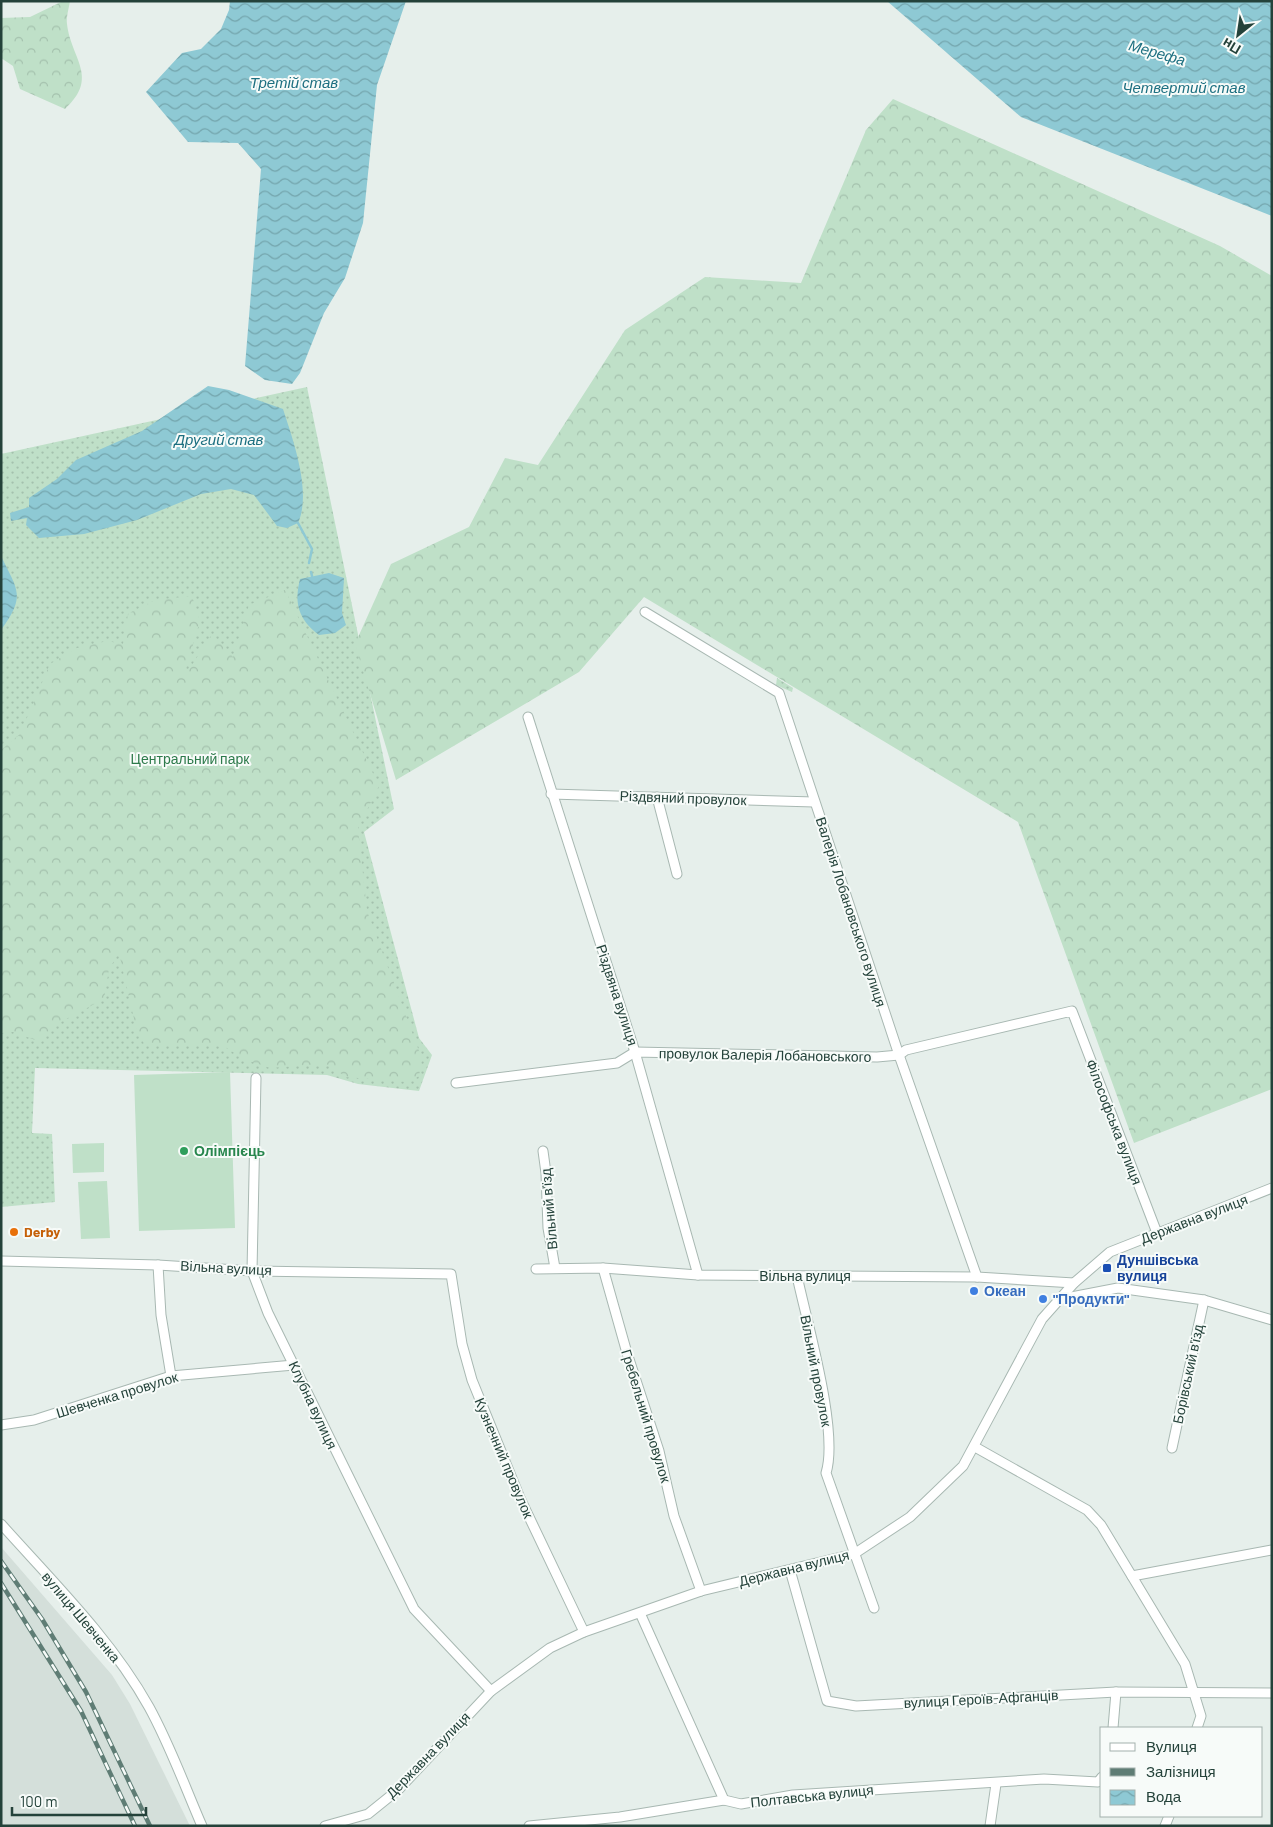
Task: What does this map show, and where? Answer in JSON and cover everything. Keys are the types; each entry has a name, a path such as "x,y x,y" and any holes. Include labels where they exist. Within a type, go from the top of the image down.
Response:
{"street":[{"name":"Валерія Лобановського вулиця","path":"645,612 779,693 899,1055 977,1277"},
{"name":"Різдвяна вулиця","path":"528,717 551,794 635,1052 698,1275"},
{"name":"Різдвяний провулок","path":"551,794 814,802"},
{"path":"657,797 677,874"},
{"name":"провулок Валерія Лобановського","path":"456,1083 618,1063 635,1052 877,1057 899,1055 906,1050 1072,1010"},
{"name":"Філософська вулиця","path":"1072,1010 1157,1233"},
{"name":"Клубна вулиця","path":"256,1078 252,1271 268,1314 414,1609 491,1691"},
{"name":"Вільний в'їзд","path":"543,1151 546,1173 548,1228 555,1268"},
{"name":"Державна вулиця","path":"325,1826 368,1814 399,1789 491,1691 550,1648 584,1632 701,1591 854,1554 910,1517 963,1466 1042,1319 1074,1283 1110,1252 1272,1188"},
{"name":"Вільна вулиця","path":"1,1260 158,1265 252,1271 451,1274"},
{"path":"158,1265 161,1315 171,1376"},
{"name":"Вільна вулиця","path":"536,1269 603,1268 698,1275 977,1277 1074,1283"},
{"name":"Гребельний провулок","path":"603,1268 627,1353 660,1451 674,1516 701,1591"},
{"name":"Кузнечний провулок","path":"451,1274 462,1344 472,1380 520,1498 584,1632"},
{"name":"Вільний провулок","path":"797,1276 826,1412 830,1460 826,1473 874,1608"},
{"path":"1061,1299 1118,1288 1204,1300 1272,1320"},
{"name":"Борівський в'їзд","path":"1172,1448 1204,1300"},
{"name":"Шевченка провулок","path":"1,1425 34,1420 171,1376 294,1366"},
{"path":"974,1447 1087,1510 1101,1525 1186,1664 1201,1716 1197,1727"},
{"name":"вулиця Шевченка","path":"1,1524 95,1629 123,1666 150,1708 202,1826"},
{"path":"1132,1576 1272,1550"},
{"name":"вулиця Героїв-Афганців","path":"790,1570 827,1701 856,1706 1116,1692 1272,1692"},
{"path":"640,1613 724,1800"},
{"path":"1113,1727 1116,1692"},
{"name":"Полтавська вулиця","path":"529,1826 620,1817 724,1800 741,1804 793,1795 996,1784 1044,1779 1088,1783 1098,1782 1100,1780"},
{"path":"990,1826 996,1784"}],"shaded area":[{"path":"1,1547 112,1675 130,1704 190,1826 1,1826"}],"green space":[{"path":"63,1 70,1 67,24 82,77 81,87 75,98 65,109 20,89 13,66 1,58 1,18 30,17"},
{"path":"893,99 1220,246 1272,276 1272,1089 1134,1143 1018,822 644,597 579,672 396,780 355,644 391,564 469,527 505,458 538,465 625,330 705,277 801,283 866,130"},
{"name":"Центральний парк","path":"307,387 394,809 364,832 419,1038 432,1055 419,1091 358,1084 327,1075 35,1068 32,1133 52,1134 55,1202 1,1207 1,454"},
{"name":"Центральний парк","path":"285,590 379,786 358,828 367,911 422,1059 419,1076 409,1082 345,1077 331,1065 320,1064 270,1068 244,1059 225,1047 208,1045 145,1045 137,1032 119,953 109,969 104,999 53,1026 41,1042 13,1032 1,1033 1,750 20,734 50,664 77,648 107,641 123,644 128,614 155,600 192,596 200,621 183,679 212,634 233,657 249,605"},
{"path":"777,678 793,688 792,692 776,685"},
{"name":"Олімпієць","path":"230,1072 235,1228 139,1231 134,1075"},
{"path":"104,1143 104,1172 73,1173 72,1144"},
{"path":"107,1181 110,1238 81,1239 78,1182"}],"water":[{"name":"Третій став","path":"230,1 406,1 377,85 363,223 345,278 324,313 300,373 292,384 265,380 245,366 261,169 238,143 188,142 146,92 182,53 201,49 221,29 229,10"},
{"name":"Четвертий став","path":"887,1 1272,1 1272,216 1021,117"},
{"name":"Другий став","path":"208,386 229,390 283,409 300,466 302,481 302,510 298,523 287,528 277,526 254,495 231,489 201,494 137,520 84,534 39,538 26,525 27,518 11,521 10,513 29,507 29,498 57,479 76,460 142,431"},
{"path":"1,556 17,593 14,609 1,630"},
{"path":"329,573 344,578 342,613 346,625 335,633 319,635 302,617 297,596 298,588 300,579"}],"waterway":[{"path":"298,523 312,549 309,563"},
{"path":"311,572 312,576"}],"railway":[{"path":"1,1561 42,1619 86,1692 150,1826"},
{"path":"1,1583 81,1711 135,1826"}],"place":[{"name":"Олімпієць","path":"184,1151"},
{"name":"Derby","path":"14,1232"},
{"name":"Дуншівська вулиця","path":"1107,1268"},
{"name":"Океан","path":"974,1291"},
{"name":"\"Продукти\"","path":"1043,1299"}],"water label":[{"name":"Мерефа","path":"1157,53"}]}
